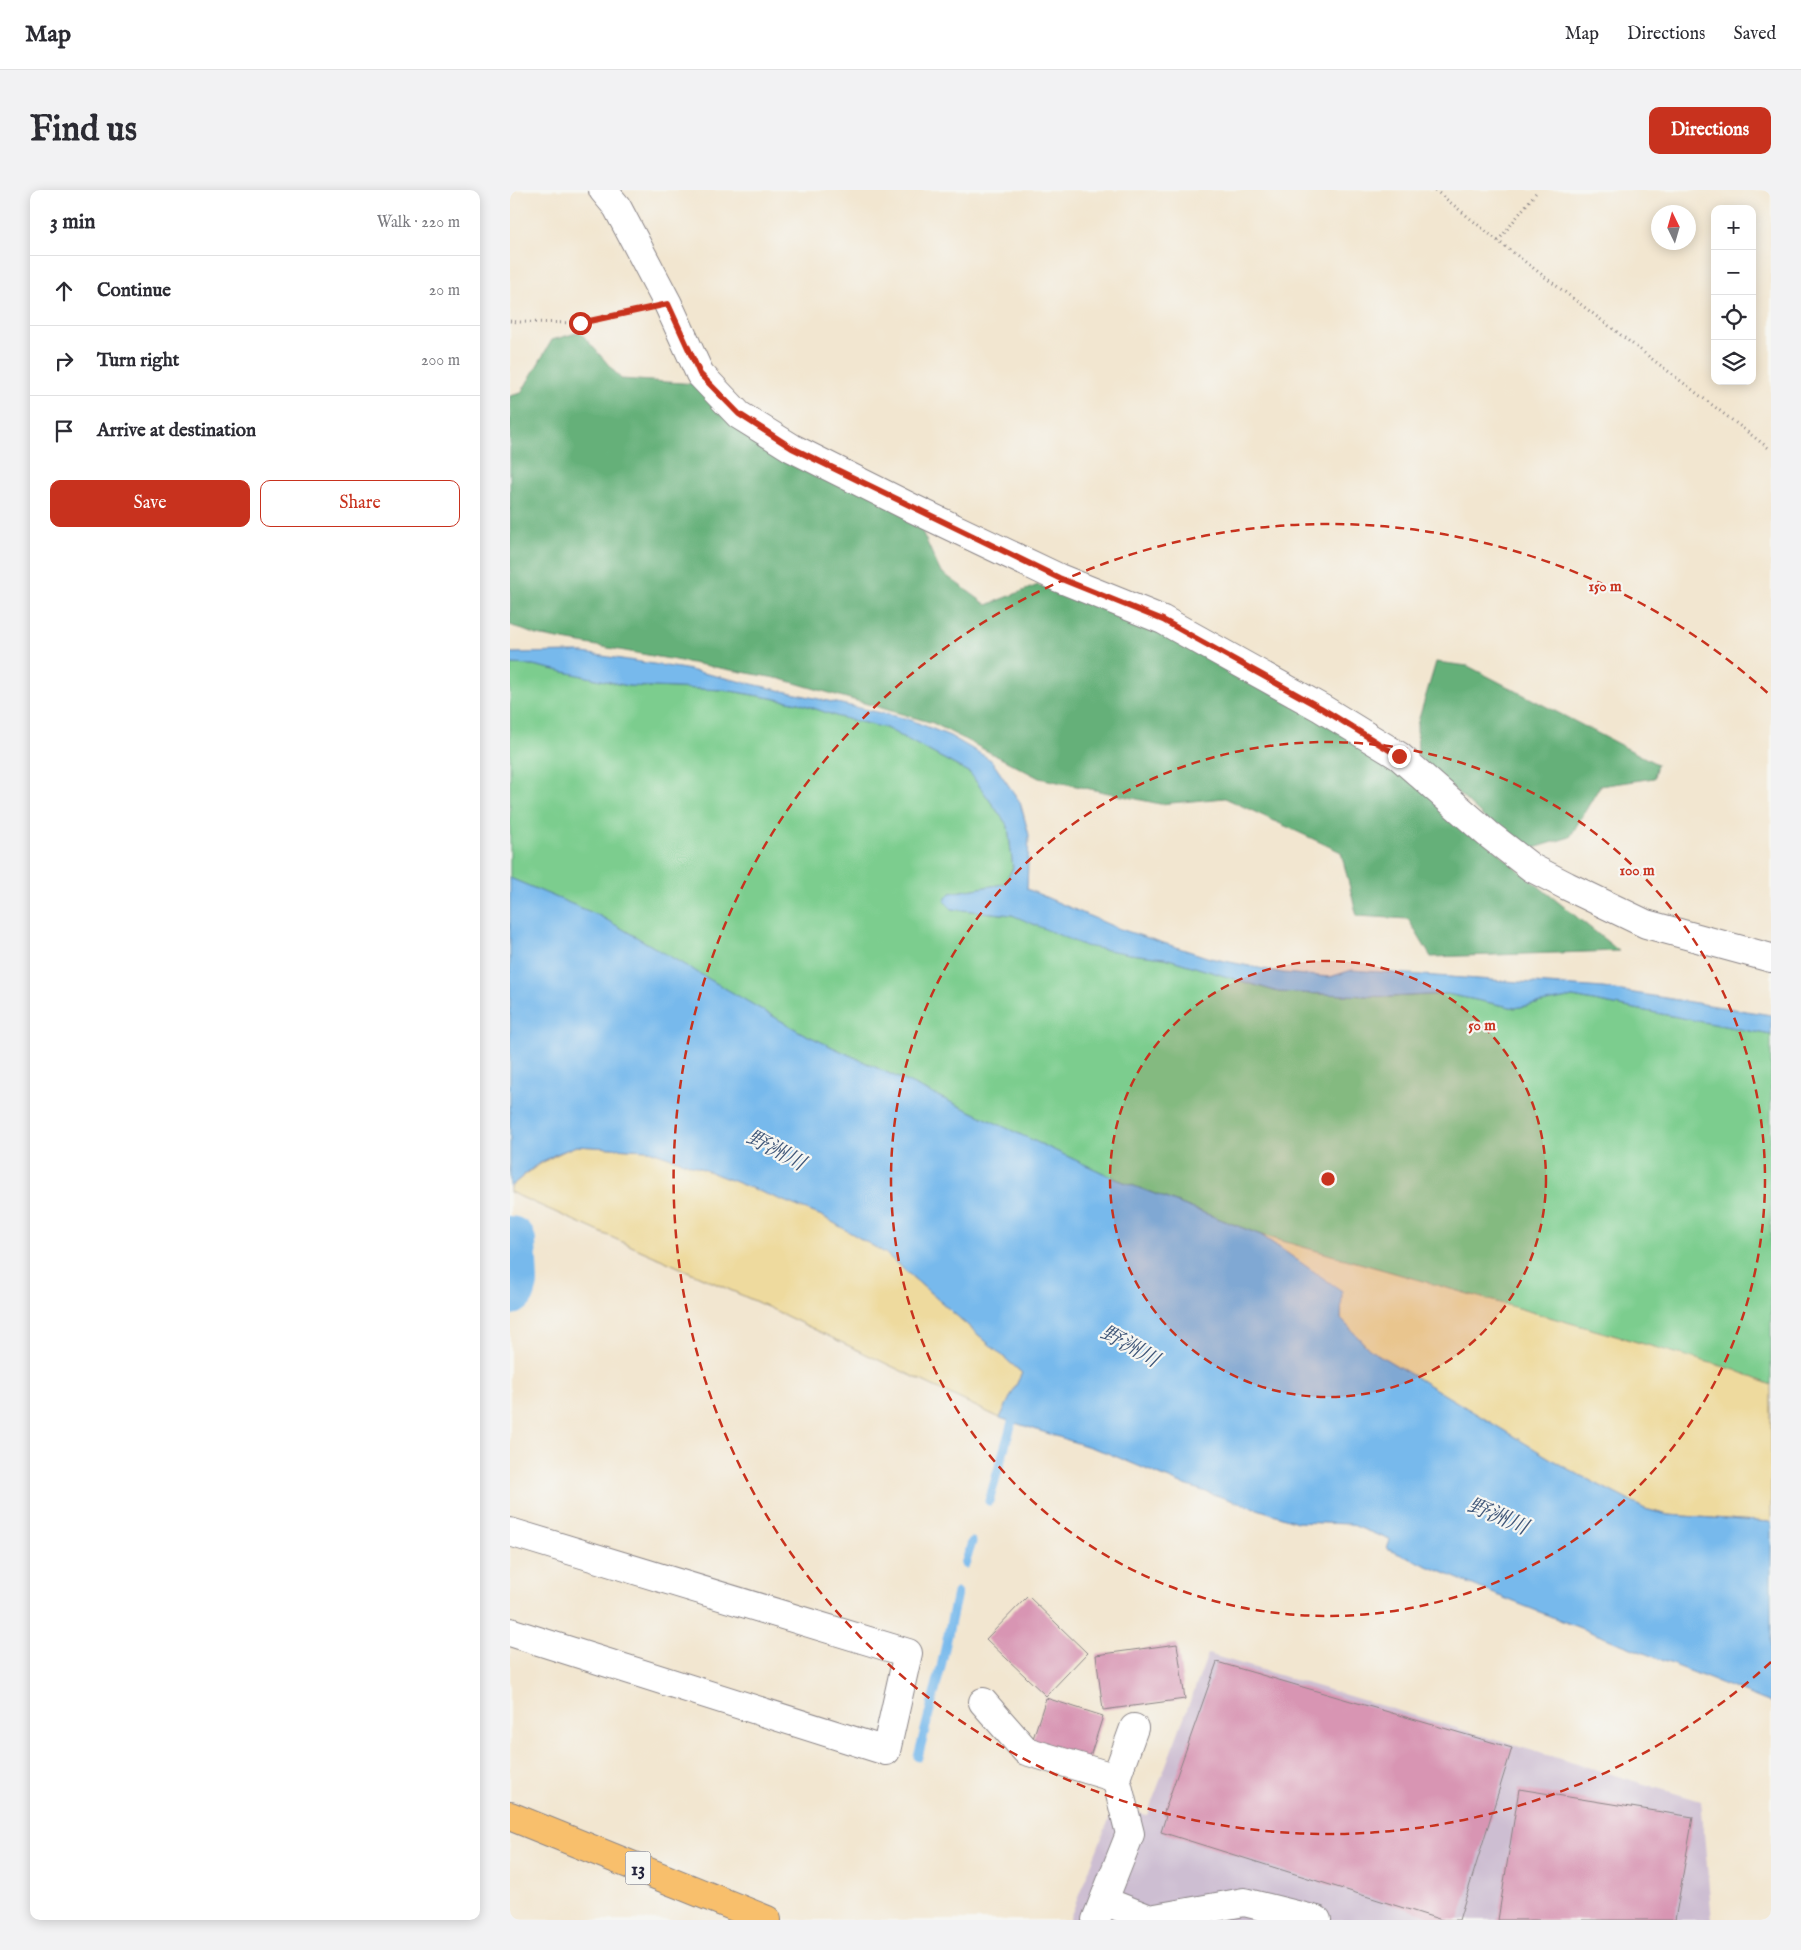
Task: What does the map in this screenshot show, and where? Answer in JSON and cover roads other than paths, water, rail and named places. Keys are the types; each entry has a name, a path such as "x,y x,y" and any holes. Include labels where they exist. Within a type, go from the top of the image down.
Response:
{"main road":[{"name":"13","path":"510,1816 767,1920"}],"street":[{"path":"603,190 617,207 668,304 700,374 739,414 792,448 1059,578 1163,620 1321,708 1399,756 1488,834 1532,868 1646,924 1771,958"},
{"path":"510,1532 908,1653 886,1751 510,1632"},
{"path":"983,1702 1026,1751 1116,1778"},
{"path":"1134,1728 1116,1778 1130,1834 1100,1910 1150,1919 1244,1902 1317,1920"}],"water":[{"path":"577,652 685,669 908,719 950,736 991,760 1020,802 1029,835 1027,889 1117,928 1210,958 1283,973 1330,977 1352,970 1603,988 1771,1015 1771,1035 1573,997 1515,1008 1447,994 1390,997 1278,992 1165,958 1085,946 1012,915 952,909 944,901 950,893 1004,884 1013,868 1008,826 970,773 886,728 839,717 799,703 725,690 628,686 533,665 510,664 510,653"},
{"name":"野洲川","path":"510,878 600,916 802,1033 1116,1179 1261,1235 1342,1291 1341,1319 1369,1349 1566,1468 1645,1509 1668,1515 1771,1522 1771,1703 1504,1598 1387,1549 1390,1540 1350,1524 1297,1522 1179,1483 1105,1452 1000,1418 1022,1373 885,1253 822,1216 649,1150 576,1146 554,1155 535,1166 510,1187"}],"waterway":[{"path":"510,1242 512,1282 510,1289"},
{"path":"989,1501 1015,1412"},
{"path":"965,1564 972,1542"},
{"path":"918,1757 941,1667 957,1593"}]}
